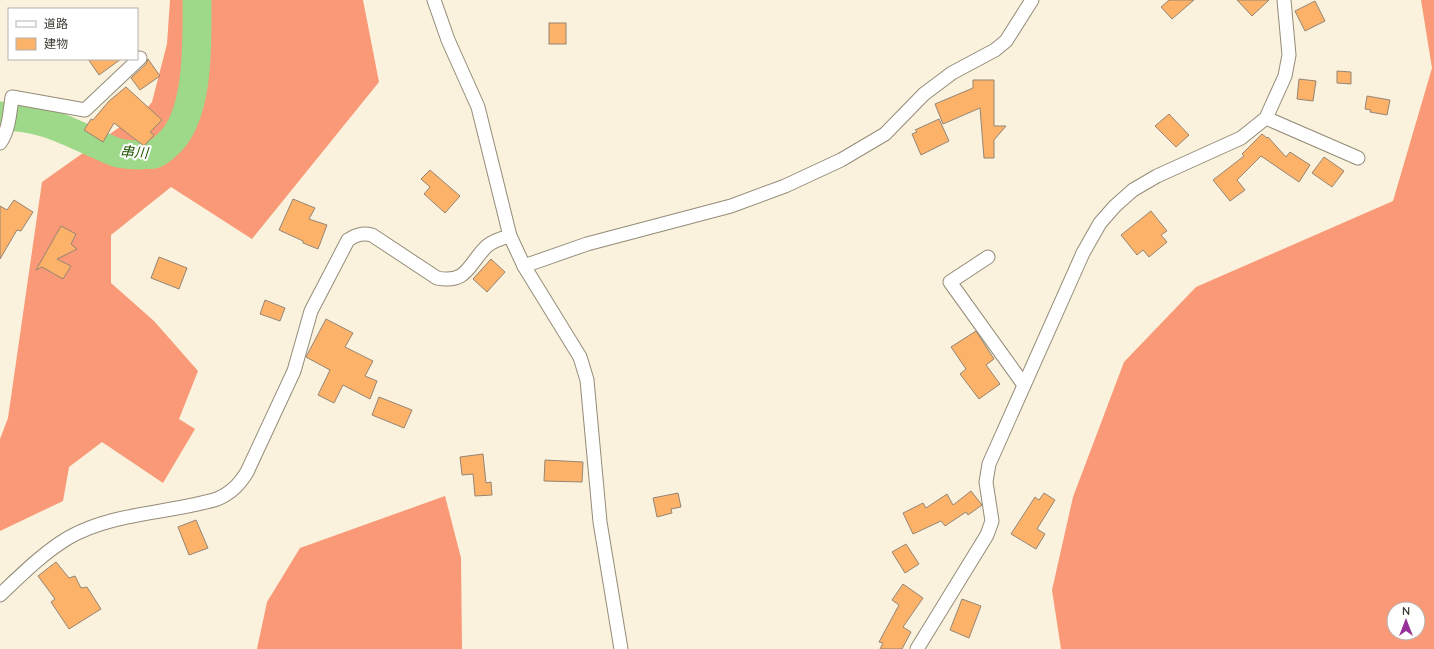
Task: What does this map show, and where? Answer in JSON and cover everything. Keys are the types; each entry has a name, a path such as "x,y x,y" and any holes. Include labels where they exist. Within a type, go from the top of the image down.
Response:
{"street":[{"path":"434,0 448,40 478,107 510,236 524,266 580,357 587,380 600,522 621,649"},
{"path":"524,266 587,244 731,206 785,186 841,160 885,134 924,94 952,73 995,50 1006,41 1032,0"},
{"path":"917,649 987,535 992,521 986,482 989,464 1083,253 1100,224 1115,206 1133,190 1157,176 1241,138 1266,118 1285,76 1288,55 1287,1"},
{"path":"0,143 3,139 12,97 85,110 138,60"},
{"path":"1266,118 1358,158"},
{"path":"0,595 34,564 68,538 97,525 217,499 230,493 240,484 294,371 311,311 348,240 356,235 364,234 372,236 437,278 446,280 456,279 464,274 487,246 510,236"},
{"path":"988,257 950,282 1024,386"}],"shaded area":[{"path":"170,0 363,0 379,82 252,239 171,187 111,235 111,283 154,321 198,371 179,419 195,429 163,483 102,442 69,467 63,501 0,531 0,439 8,418 42,182 148,107 152,102 167,44"},
{"path":"1421,0 1434,0 1434,649 1061,649 1052,590 1073,497 1124,362 1196,287 1393,201 1432,68"},
{"path":"445,496 461,558 462,649 257,649 267,602 300,548"}],"building":[{"path":"1169,0 1194,0 1172,19 1161,7"},
{"path":"1237,0 1269,0 1252,16"},
{"path":"1315,1 1325,21 1305,31 1295,11"},
{"path":"549,23 566,23 566,44 549,44"},
{"path":"148,59 160,76 140,90 131,78 146,64"},
{"path":"89,60 120,60 99,75"},
{"path":"1337,71 1351,72 1351,84 1337,83"},
{"path":"1299,79 1316,81 1313,101 1297,99"},
{"path":"973,80 994,80 994,126 1006,126 994,140 994,158 984,158 980,108 943,124 935,104 973,88"},
{"path":"126,87 162,120 150,132 154,135 144,146 114,123 103,142 84,130 91,119 93,120 109,101"},
{"path":"1367,96 1390,100 1387,115 1370,112 1371,110 1365,109"},
{"path":"1169,114 1189,135 1176,147 1155,126"},
{"path":"939,119 949,141 921,155 912,134 917,132 915,130"},
{"path":"1262,134 1267,138 1268,137 1286,157 1290,152 1310,165 1299,182 1261,156 1237,180 1245,190 1230,201 1213,180 1244,156 1242,154"},
{"path":"1324,157 1344,171 1332,187 1312,173"},
{"path":"430,170 460,196 445,213 424,194 430,187 421,179"},
{"path":"293,199 315,208 309,219 327,225 318,249 279,230"},
{"path":"14,200 33,212 21,231 17,230 0,259 0,206 7,210"},
{"path":"1151,211 1167,231 1161,235 1167,242 1149,257 1143,250 1137,255 1121,235"},
{"path":"61,226 76,234 71,244 77,249 57,259 71,266 63,279 42,267 36,270"},
{"path":"159,257 187,268 179,289 151,278"},
{"path":"491,259 505,272 487,292 473,279"},
{"path":"265,300 285,308 280,321 260,314"},
{"path":"326,319 353,333 345,347 373,361 365,376 377,381 370,399 343,385 334,403 318,395 330,370 306,357"},
{"path":"976,331 994,359 986,365 1000,384 979,399 960,374 966,369 951,347"},
{"path":"379,397 412,410 404,428 372,415"},
{"path":"483,454 486,483 491,482 492,495 475,496 473,474 462,475 460,457"},
{"path":"545,460 583,462 582,482 544,481"},
{"path":"971,491 982,505 968,515 966,512 945,526 941,521 913,534 903,513 923,503 926,508 947,494 953,505"},
{"path":"678,493 681,507 671,509 672,513 657,517 653,498"},
{"path":"1044,493 1055,500 1037,529 1045,534 1036,549 1011,534 1035,497 1039,500"},
{"path":"196,520 208,548 189,555 178,527"},
{"path":"906,544 919,564 905,573 892,552"},
{"path":"56,562 69,578 75,576 81,588 87,587 101,609 69,629 51,602 55,599 38,576"},
{"path":"903,584 923,598 903,627 911,632 902,649 880,649 883,643 879,642 899,605 892,600"},
{"path":"962,599 981,606 969,638 950,630"}],"waterway":[{"name":"串川","path":"0,116 32,119 46,123 118,153 128,155 158,153 178,132 186,116 191,98 196,57 197,0"}]}
